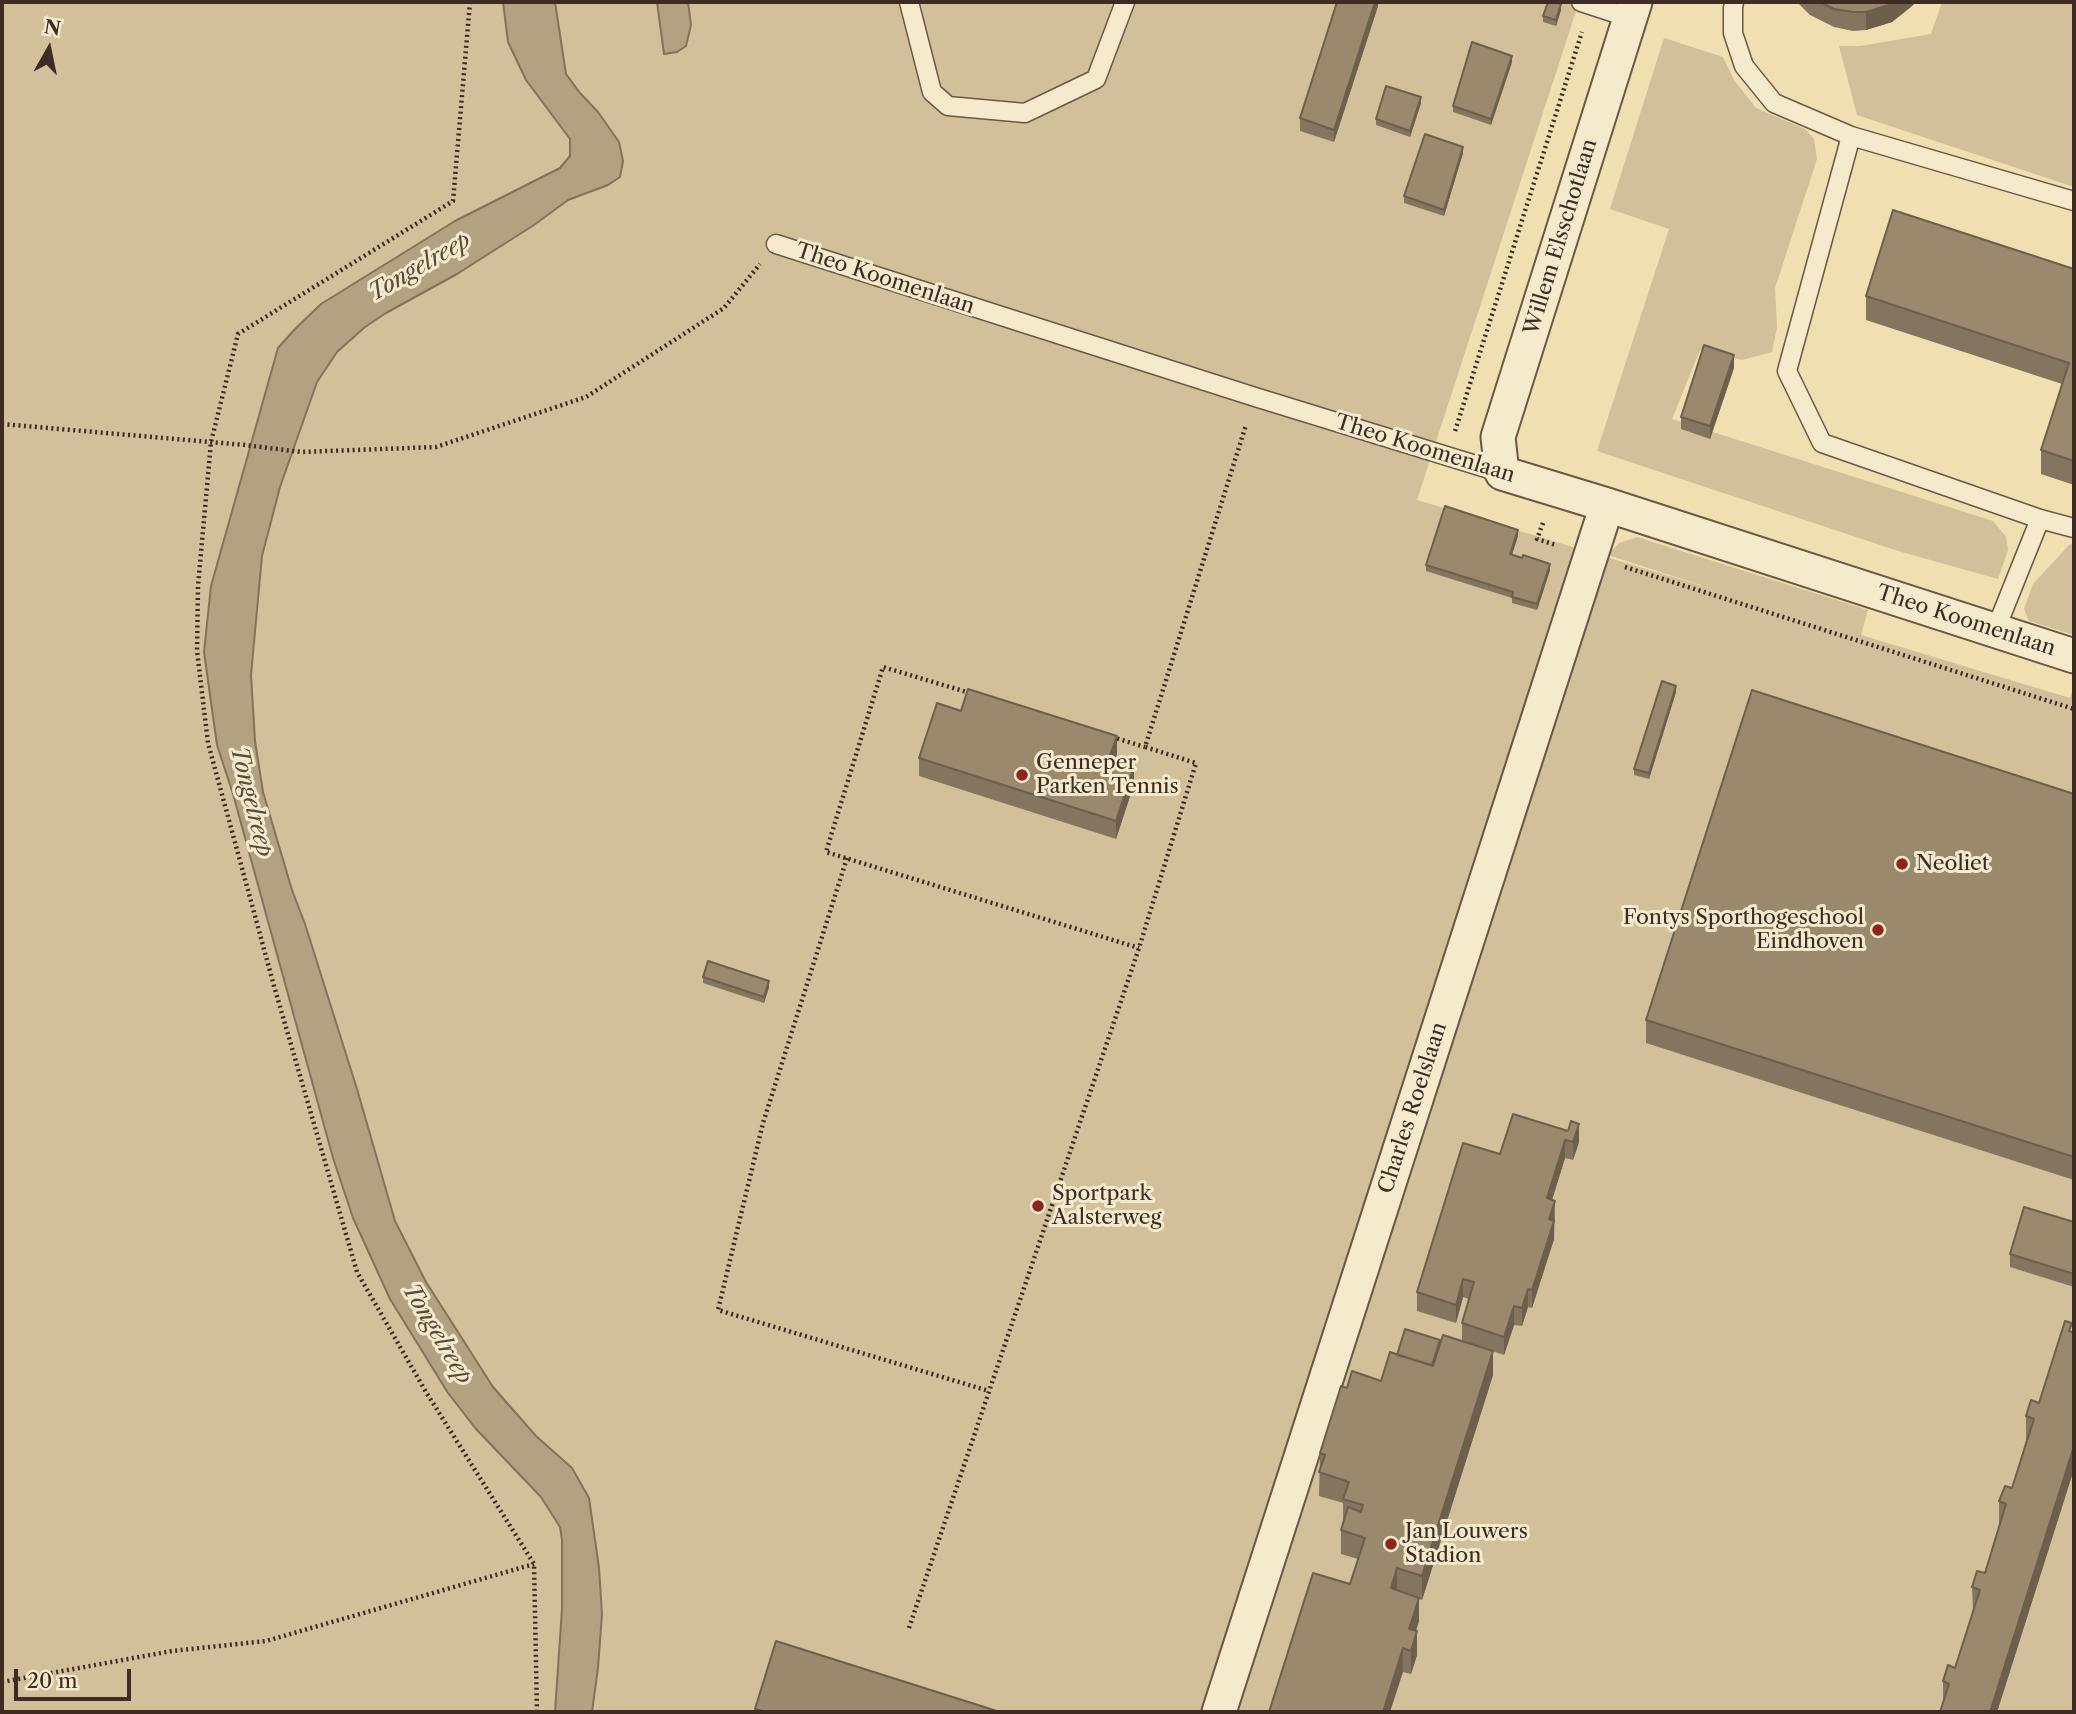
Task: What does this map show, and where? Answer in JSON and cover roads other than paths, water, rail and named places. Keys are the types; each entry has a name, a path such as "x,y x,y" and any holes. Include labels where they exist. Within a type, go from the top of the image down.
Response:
{"street":[{"name":"Willem Elsschotlaan","path":"1502,473 1498,437 1632,10"},
{"name":"Theo Koomenlaan","path":"1502,473 2074,656"},
{"name":"Charles Roelslaan","path":"1219,1712 1607,505"}],"lane":[{"path":"909,2 932,92 948,106 1025,114 1096,79 1125,2"},
{"path":"1734,2 1733,33 1744,66 1774,103 1851,136 2074,201"},
{"path":"1586,3 1632,10"},
{"path":"1851,136 1787,371 1822,443 2040,519 2074,528"},
{"name":"Theo Koomenlaan","path":"776,244 1502,473"},
{"path":"1995,631 2040,519"}],"water":[{"name":"Tongelreep","path":"503,2 555,2 566,74 619,142 623,161 620,177 608,185 568,200 457,274 386,313 365,327 337,352 317,382 280,487 262,556 251,675 255,741 263,792 357,1089 395,1221 426,1282 493,1387 536,1436 572,1468 589,1498 599,1568 602,1614 592,1712 555,1712 562,1609 560,1527 541,1497 476,1429 448,1393 390,1299 353,1218 333,1158 233,794 217,745 204,652 211,586 278,348 321,304 455,221 560,168 570,156 570,139 526,80 508,42"},
{"path":"657,2 688,2 691,25 686,46 677,52 664,54"}],"place":[{"name":"Genneper Parken Tennis","path":"1022,775"},
{"name":"Neoliet","path":"1902,864"},
{"name":"Fontys Sporthogeschool Eindhoven","path":"1878,930"},
{"name":"Sportpark Aalsterweg","path":"1038,1206"},
{"name":"Jan Louwers Stadion","path":"1391,1544"}]}
